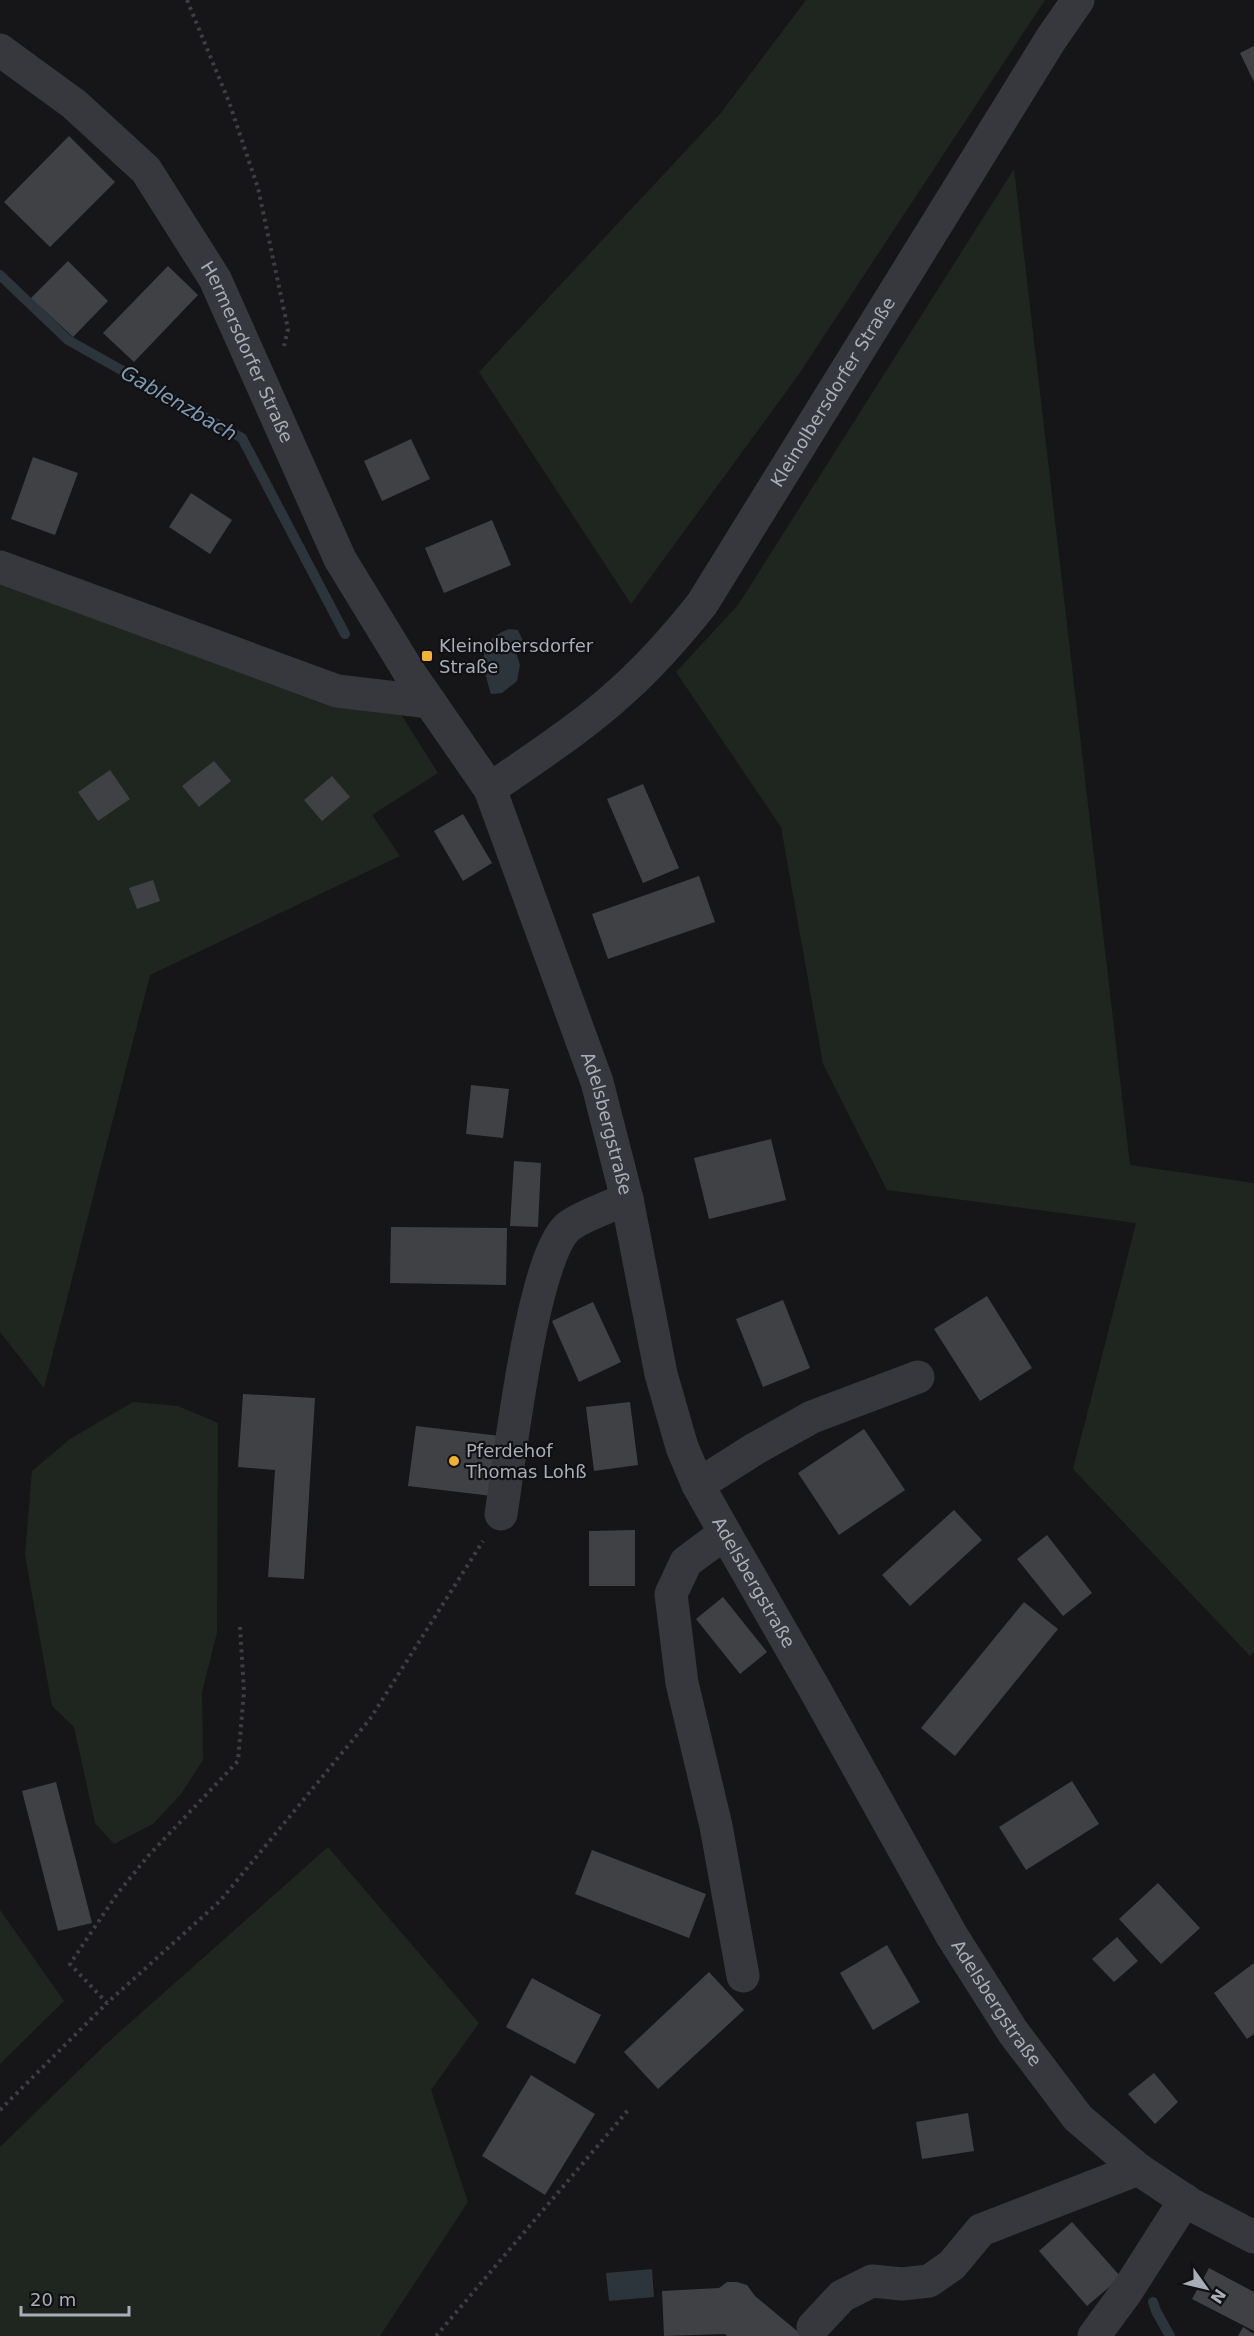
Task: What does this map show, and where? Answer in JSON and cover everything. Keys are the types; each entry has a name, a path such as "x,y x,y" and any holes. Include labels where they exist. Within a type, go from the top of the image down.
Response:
{"street":[{"name":"Kleinolbersdorfer Straße","path":"490,789 597,712 625,689 678,634 702,604 1051,39 1078,0"},
{"name":"Hermersdorfer Straße","path":"0,51 74,104 146,170 158,187 215,279 340,559 409,672 490,789"},
{"path":"0,567 338,691 430,702"},
{"name":"Adelsbergstraße","path":"490,789 597,1082 627,1198 662,1374 682,1447 698,1485 952,1936 1007,2022 1078,2118 1138,2169 1185,2200 1254,2237"},
{"path":"501,1514 533,1314 555,1244 569,1227 627,1198"},
{"path":"698,1485 753,1450 812,1417 918,1377"},
{"path":"725,1533 686,1562 671,1594 682,1683 716,1826 743,1976"},
{"path":"813,2327 843,2296 872,2281 902,2284 929,2281 952,2265 981,2230 1138,2169"},
{"path":"1094,2336 1127,2291 1185,2200"}],"path":[{"path":"187,0 229,102 258,189 288,329 284,351"},
{"path":"0,2110 107,2003 220,1901 370,1719 501,1514"},
{"path":"107,2003 70,1964 117,1894 148,1856 238,1761 244,1691 240,1627"},
{"path":"436,2336 628,2109"}],"shaded area":[{"path":"806,0 1045,0 799,374 631,604 479,372 720,114"},
{"path":"1014,169 1130,1165 1254,1183 1254,1652 1250,1656 1073,1469 1136,1223 887,1190 823,1064 781,827 676,672 738,605"},
{"path":"0,583 387,692 438,773 372,815 400,856 150,975 44,1388 0,1332"},
{"path":"509,629 518,630 523,641 516,652 520,665 517,681 502,693 491,694 484,665 486,648 498,634"},
{"path":"133,1402 178,1406 218,1423 217,1633 202,1692 203,1760 181,1794 153,1824 114,1844 95,1823 74,1727 52,1706 25,1555 32,1471 70,1439"},
{"path":"328,1847 479,2023 431,2090 468,2202 380,2336 0,2336 0,2147 106,2044"},
{"path":"0,1910 64,2001 0,2064"},
{"path":"652,2269 654,2297 609,2301 606,2273"}],"building":[{"path":"1254,46 1254,82 1240,53"},
{"path":"69,136 115,182 50,247 4,202"},
{"path":"68,261 108,301 73,337 31,298"},
{"path":"168,266 198,295 134,362 103,333"},
{"path":"411,439 430,479 382,501 364,461"},
{"path":"33,457 78,473 55,535 11,519"},
{"path":"191,493 232,520 210,554 169,527"},
{"path":"492,520 511,565 444,593 425,548"},
{"path":"214,761 231,781 199,807 182,786"},
{"path":"110,770 130,799 98,821 78,792"},
{"path":"332,776 350,797 322,821 304,800"},
{"path":"643,784 679,868 643,883 607,799"},
{"path":"463,814 492,863 463,881 434,831"},
{"path":"699,876 715,922 608,959 592,914"},
{"path":"153,880 160,901 137,909 129,888"},
{"path":"471,1085 509,1089 503,1138 466,1134"},
{"path":"771,1139 786,1200 709,1219 694,1158"},
{"path":"514,1161 541,1163 538,1227 510,1226"},
{"path":"391,1227 507,1228 506,1285 390,1283"},
{"path":"987,1296 1032,1368 980,1401 934,1329"},
{"path":"783,1300 810,1368 763,1387 736,1319"},
{"path":"593,1302 621,1362 579,1382 552,1321"},
{"path":"243,1394 315,1398 304,1579 268,1577 275,1470 238,1467"},
{"path":"630,1402 638,1465 594,1471 586,1407"},
{"name":"Pferdehof Thomas Lohß","path":"416,1426 500,1436 492,1496 408,1486"},
{"path":"864,1429 905,1490 839,1535 798,1473"},
{"path":"954,1510 982,1540 910,1606 882,1575"},
{"path":"635,1530 635,1586 589,1586 589,1531"},
{"path":"1047,1535 1092,1593 1063,1616 1017,1559"},
{"path":"723,1597 767,1652 740,1674 696,1619"},
{"path":"1024,1602 1058,1629 955,1756 921,1728"},
{"path":"1072,1781 1099,1824 1026,1870 999,1827"},
{"path":"56,1782 92,1923 58,1931 22,1791"},
{"path":"592,1850 706,1894 689,1938 575,1894"},
{"path":"1158,1883 1200,1928 1161,1964 1119,1919"},
{"path":"1117,1937 1138,1961 1114,1982 1092,1959"},
{"path":"887,1945 920,2002 873,2030 840,1973"},
{"path":"1254,1963 1254,2034 1247,2039 1214,1993"},
{"path":"709,1972 744,2010 658,2089 624,2052"},
{"path":"532,1978 601,2015 575,2064 506,2027"},
{"path":"1154,2073 1178,2102 1155,2124 1128,2094"},
{"path":"531,2075 595,2114 545,2195 482,2156"},
{"path":"968,2113 974,2151 922,2159 916,2122"},
{"path":"1072,2222 1121,2277 1087,2306 1039,2251"},
{"path":"1209,2268 1254,2292 1254,2331 1192,2299"},
{"path":"727,2282 747,2285 755,2296 803,2336 727,2336 725,2334 664,2336 662,2291 719,2288"},
{"path":"1243,2327 1254,2334 1254,2336 1238,2336"}],"waterway":[{"name":"Gablenzbach","path":"0,275 68,340 242,438 345,634"},
{"name":"Gablenzbach","path":"1153,2302 1170,2336"}],"place":[{"name":"Kleinolbersdorfer Straße","path":"427,656"},
{"name":"Pferdehof Thomas Lohß","path":"454,1461"}]}
